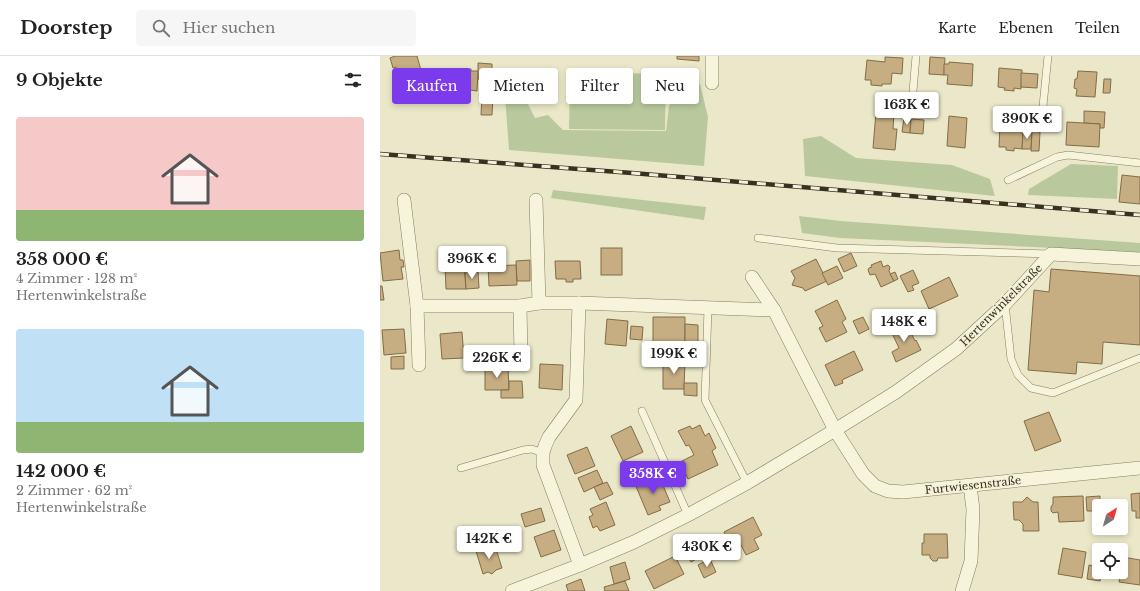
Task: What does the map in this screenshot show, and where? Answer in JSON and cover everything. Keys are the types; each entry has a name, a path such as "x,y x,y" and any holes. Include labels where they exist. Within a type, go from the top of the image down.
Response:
{"street":[{"path":"712,56 712,83"},
{"path":"404,200 417,306 419,365"},
{"path":"536,200 539,303"},
{"path":"1052,254 1140,259"},
{"name":"Hertenwinkelstraße","path":"512,591 580,565 634,542 688,515 747,483 896,392 956,349 1005,304 1052,254"},
{"path":"752,277 774,310 835,430"},
{"path":"417,306 520,306 539,303 579,303 774,310"},
{"path":"579,303 576,400 548,437 543,453 543,465 580,565"},
{"path":"520,306 521,355"},
{"name":"Furtwiesenstraße","path":"835,430 863,474 875,486 888,491 903,492 970,486 1140,468"},
{"path":"964,590 971,561 973,509 970,486"}],"lane":[{"path":"912,104 916,56"},
{"path":"1043,106 1048,56"},
{"path":"1008,180 1057,157 1068,155 1140,163"},
{"path":"758,238 837,248 1052,254"},
{"path":"1005,304 1011,358 1018,375 1031,388 1053,393 1140,358"},
{"path":"708,308 704,400 747,483"},
{"path":"642,411 688,515"},
{"path":"461,468 523,450 532,449 543,453"}],"green space":[{"path":"633,73 641,73 641,104 665,104 665,130 569,129 569,104 633,104"},
{"path":"700,84 708,117 704,166 509,150 506,104 528,104 535,118 548,115 563,130 666,131 670,104 699,104"},
{"path":"821,136 856,158 952,165 990,179 995,196 805,176 803,139"},
{"path":"1071,164 1118,166 1117,199 1028,195 1029,189"},
{"path":"553,190 706,207 704,220 551,198"},
{"path":"799,216 841,221 1140,243 1140,252 840,238 802,233"}],"building":[{"path":"395,56 417,56 420,68 393,68 390,58"},
{"path":"677,56 699,56 699,61 677,59"},
{"path":"885,57 903,58 902,74 892,73 891,84 882,84 882,86 871,85 871,80 865,80 867,60 885,62"},
{"path":"930,57 945,58 944,75 929,74"},
{"path":"949,62 973,64 972,86 947,84 948,75 944,75 944,64 949,64"},
{"path":"478,63 492,64 492,68 479,68 478,79"},
{"path":"999,68 1022,70 1021,89 1014,88 1014,91 1004,90 1005,88 998,87"},
{"path":"471,71 478,71 477,91 471,90"},
{"path":"1078,71 1097,72 1095,97 1076,96 1077,89 1074,88"},
{"path":"1021,73 1038,74 1037,88 1021,87"},
{"path":"1104,79 1111,79 1110,93 1103,93"},
{"path":"482,104 493,104 492,115 481,115"},
{"path":"1084,111 1105,112 1104,128 1100,128 1100,124 1084,123"},
{"path":"876,112 894,113 893,129 897,129 895,150 873,148"},
{"path":"949,116 967,118 965,148 947,146"},
{"path":"904,118 911,119 910,133 902,132"},
{"path":"911,119 924,120 923,134 910,133"},
{"path":"1067,122 1100,124 1099,147 1066,145"},
{"path":"1000,125 1024,127 1022,149 1014,148 1014,151 1006,150 1006,147 999,147"},
{"path":"1023,131 1032,131 1031,149 1022,149"},
{"path":"1032,131 1040,132 1039,151 1031,151"},
{"path":"1122,175 1140,177 1140,204 1119,202"},
{"path":"601,248 622,248 622,275 601,275"},
{"path":"399,250 400,260 403,260 404,267 401,267 403,279 383,281 380,253"},
{"path":"851,253 857,266 844,272 838,259"},
{"path":"816,259 827,281 805,291 803,288 792,285 795,278 791,271"},
{"path":"530,260 530,281 517,281 516,261"},
{"path":"555,261 580,261 581,279 573,279 573,282 566,282 566,279 556,279"},
{"path":"881,261 883,267 888,265 890,267 889,271 894,281 881,287 875,274 870,275 868,270 872,267 871,265"},
{"path":"464,264 466,289 446,289 445,265"},
{"path":"516,265 517,285 489,286 488,266"},
{"path":"837,266 843,278 828,285 822,273"},
{"path":"1051,269 1140,276 1140,345 1103,342 1102,364 1077,362 1076,374 1028,370 1034,290 1049,292"},
{"path":"913,270 919,283 912,286 914,290 908,292 900,276"},
{"path":"478,272 479,288 466,289 465,273"},
{"path":"895,272 898,279 894,281 890,274"},
{"path":"949,277 958,296 929,309 921,291"},
{"path":"380,286 382,286 384,300 380,300"},
{"path":"837,300 846,319 842,322 847,332 826,342 819,328 823,326 815,311"},
{"path":"653,317 685,317 685,343 653,342"},
{"path":"863,317 869,329 859,334 853,321"},
{"path":"607,319 628,321 626,346 605,344"},
{"path":"906,323 921,350 896,362 892,352 899,348 891,331"},
{"path":"685,324 698,325 698,343 685,343"},
{"path":"631,326 643,327 642,340 630,339"},
{"path":"404,329 406,353 384,355 382,330"},
{"path":"462,332 464,358 442,359 440,334"},
{"path":"854,351 863,370 842,380 843,383 835,386 825,365"},
{"path":"404,356 404,369 391,369 391,357"},
{"path":"663,360 685,361 684,389 663,389"},
{"path":"540,364 563,365 562,390 539,388"},
{"path":"508,367 509,390 485,390 485,368"},
{"path":"509,381 522,381 523,398 501,398 501,390 509,390"},
{"path":"684,383 697,383 697,396 684,395"},
{"path":"1049,412 1061,441 1035,451 1024,421"},
{"path":"700,425 705,436 709,433 716,448 712,451 718,465 688,479 680,462 694,455 689,445 686,446 678,431 690,426 692,429"},
{"path":"631,426 643,452 623,461 611,436"},
{"path":"587,447 595,466 575,474 567,455"},
{"path":"653,463 659,476 642,483 636,470"},
{"path":"597,470 603,483 584,492 578,478"},
{"path":"659,476 670,502 659,506 661,510 648,515 635,484 641,481 642,483"},
{"path":"607,482 613,494 600,500 594,487"},
{"path":"1140,493 1140,518 1136,518 1136,511 1132,511 1131,494"},
{"path":"1083,496 1084,521 1059,522 1058,512 1053,513 1051,511 1053,497"},
{"path":"1100,496 1100,499 1092,499 1092,511 1087,511 1086,497"},
{"path":"1027,497 1033,502 1038,502 1039,531 1023,531 1023,524 1019,520 1014,520 1013,502 1022,502"},
{"path":"606,502 615,525 600,531 597,526 593,528 589,517 593,515 590,509"},
{"path":"541,508 545,521 525,527 521,514"},
{"path":"753,517 762,535 754,539 759,549 746,555 741,545 733,549 724,532"},
{"path":"554,530 561,550 541,557 534,537"},
{"path":"505,531 510,547 497,551 492,535"},
{"path":"924,534 947,534 948,558 938,558 937,561 933,561 930,558 930,555 922,555"},
{"path":"702,543 707,553 691,562 685,551"},
{"path":"495,546 502,568 496,570 492,574 488,572 483,574 476,551"},
{"path":"1063,548 1086,552 1082,578 1058,574"},
{"path":"675,556 684,574 654,589 645,571"},
{"path":"1128,558 1140,560 1140,585 1119,582 1120,579 1128,579"},
{"path":"710,559 716,572 704,578 698,565"},
{"path":"625,562 630,579 614,584 610,567"},
{"path":"1089,565 1092,566 1092,579 1100,579 1100,581 1087,579"},
{"path":"581,579 585,591 568,591 566,585"},
{"path":"625,581 629,591 605,591 604,587"}],"railway":[{"path":"380,154 632,173 1140,215"}]}
